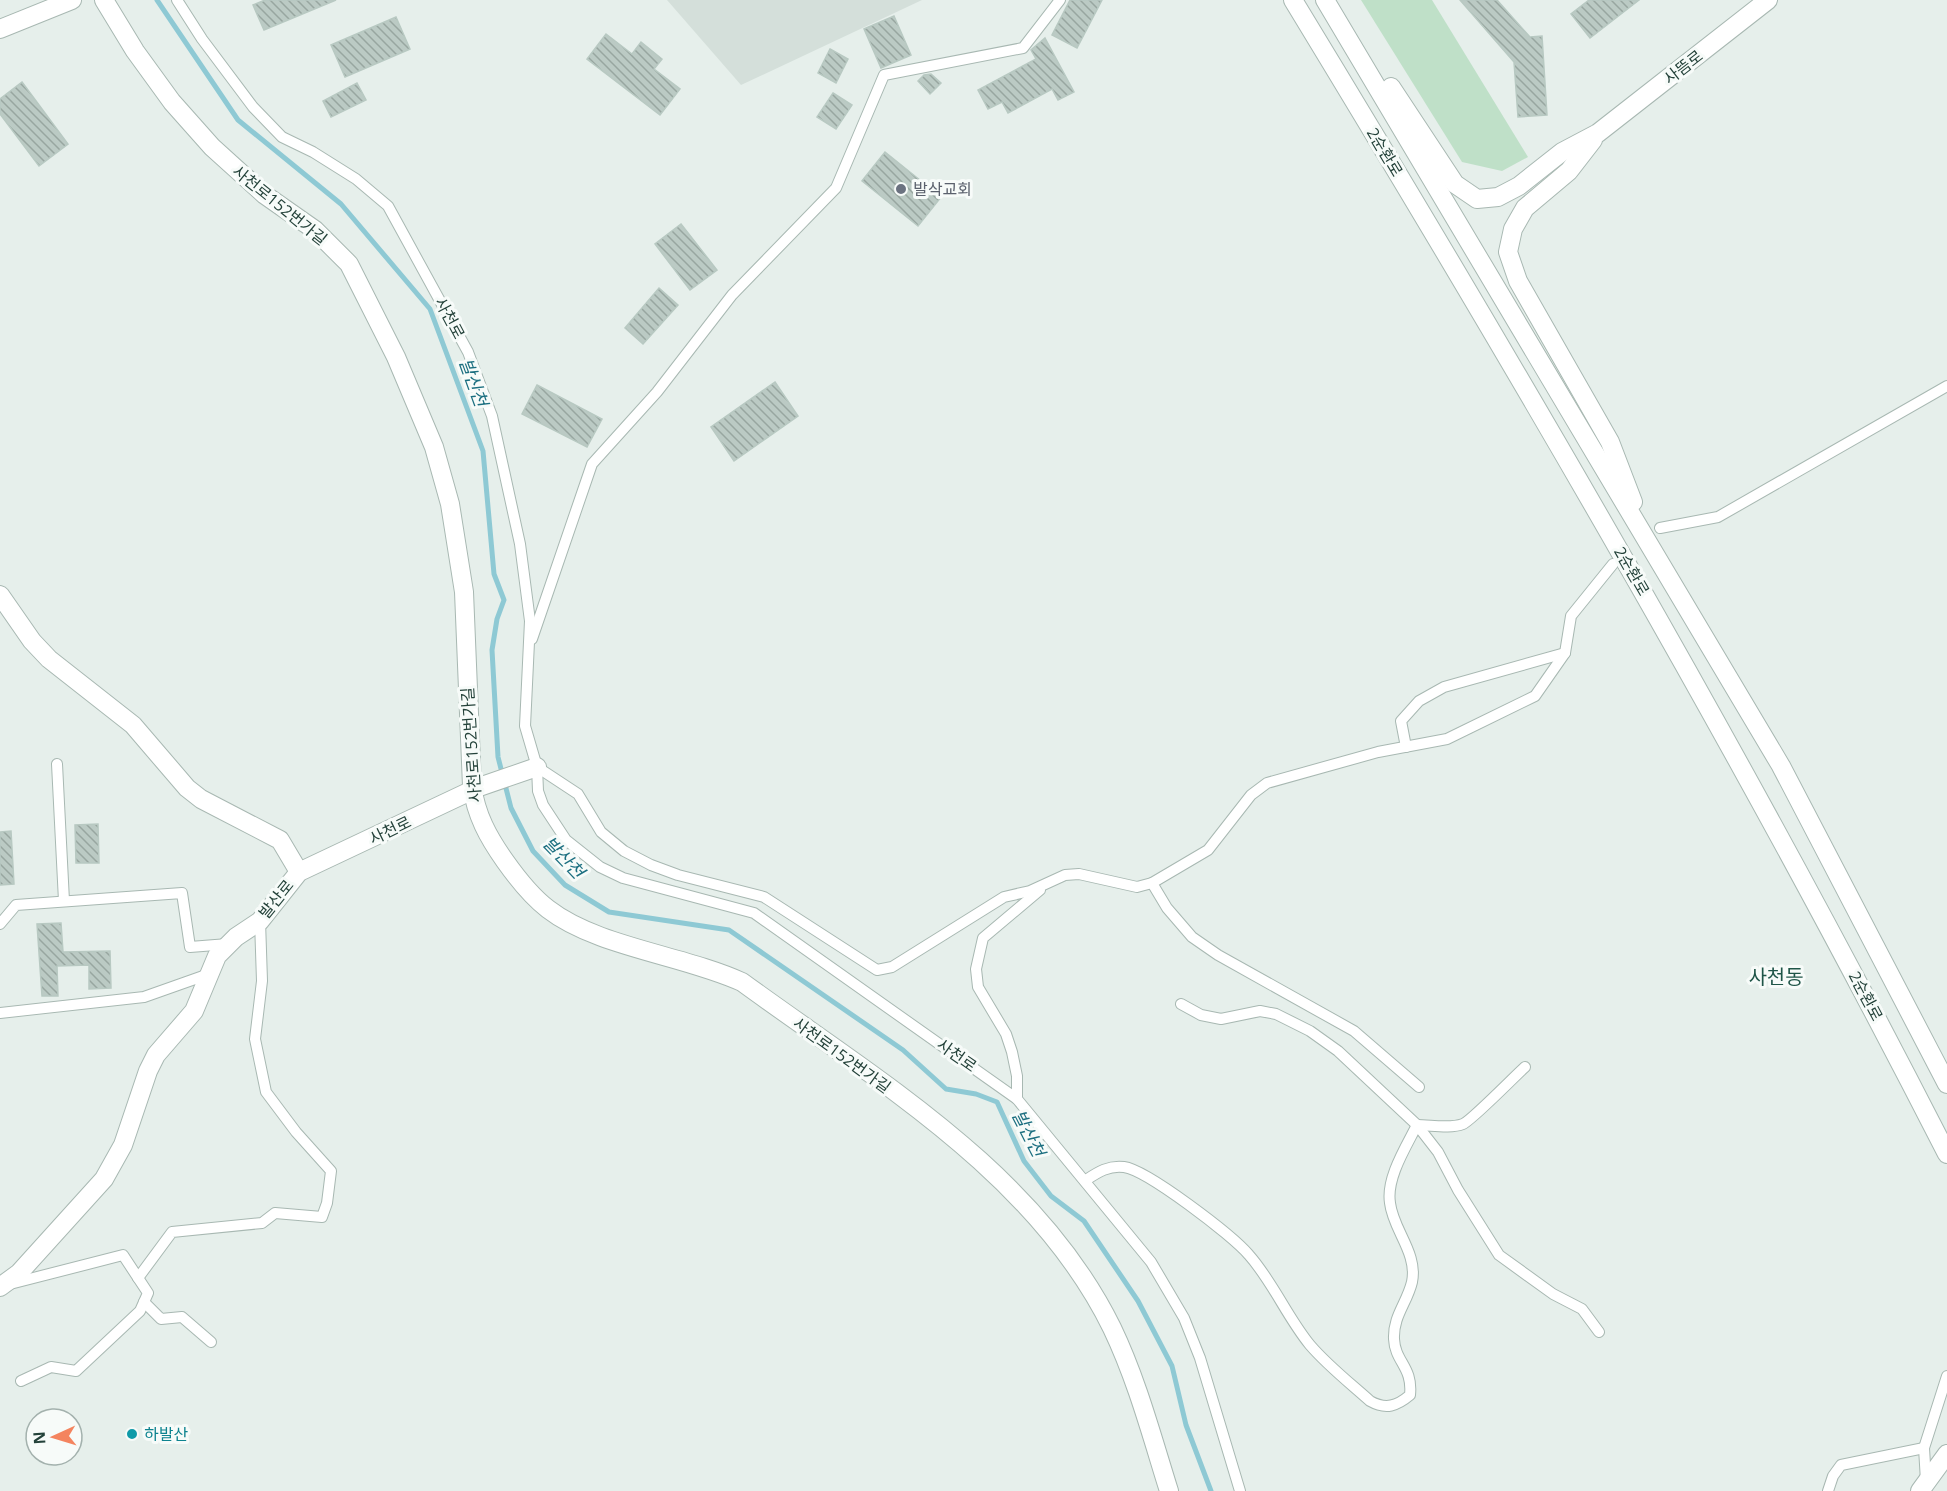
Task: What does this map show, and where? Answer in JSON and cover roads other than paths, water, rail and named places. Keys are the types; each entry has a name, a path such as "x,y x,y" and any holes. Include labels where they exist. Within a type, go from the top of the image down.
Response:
{"street":[{"path":"0,29 72,0"},
{"name":"사천로152번가길","path":"104,0 147,68 212,147 265,195 315,230 349,264 396,357 434,447 450,504 464,592 476,788 475,810 514,874 549,910 595,934 714,969 742,982 949,1133 982,1161 1065,1252 1093,1293 1129,1367 1169,1491"},
{"name":"2순환로","path":"1293,0 1582,483 1755,787 1947,1154"},
{"name":"2순환로","path":"1325,0 1781,766 1947,1084"},
{"path":"1330,0 1418,126 1455,184 1477,199 1498,196 1519,186 1562,152 1598,134"},
{"name":"사뜸로","path":"1598,134 1768,0"},
{"path":"1598,134 1569,171 1525,208 1513,229 1508,252 1518,281 1610,442 1648,543"},
{"name":"발산로","path":"0,595 32,641 49,659 133,725 188,788 201,799 280,840 299,872 260,921 217,956 194,1011 156,1055 148,1071 123,1145 104,1179 19,1273 1,1286"},
{"name":"사천로","path":"299,872 476,788 532,769"},
{"path":"1923,1486 1947,1454"}],"lane":[{"name":"사천로","path":"177,0 202,39 253,107 282,137 357,178 388,206 468,352 492,416 520,544 530,621 525,726 532,769 543,805 566,840 600,867 622,878 754,913 1017,1099 1086,1180 1151,1262 1184,1318 1200,1358 1240,1491"},
{"path":"528,651 592,464 657,392 732,295 836,188 885,75 1023,48 1060,0"},
{"path":"1660,528 1718,517 1947,386"},
{"path":"532,769 578,794 601,832 624,851 651,865 678,874 764,897 877,970 892,967 1004,897 1030,891 1065,875 1079,874 1137,887 1152,883 1208,850 1251,795 1267,783 1308,774 1378,752 1447,739 1535,696 1566,653 1571,616 1613,564"},
{"path":"1406,747 1401,721 1419,701 1444,687 1566,653"},
{"path":"57,764 64,902"},
{"path":"1017,1099 1017,1076 1012,1052 1006,1034 978,987 976,969 983,938 1048,883"},
{"path":"1152,883 1167,908 1192,937 1354,1031 1419,1088"},
{"path":"0,924 16,905 182,893 190,947 229,944"},
{"path":"138,1278 172,1232 262,1223 275,1213 322,1217 327,1203 331,1171 296,1132 266,1092 255,1039 262,981 260,921"},
{"path":"0,1012 144,997 210,974"},
{"path":"1181,1004 1201,1015 1221,1019 1260,1011 1276,1014 1310,1030 1362,1071 1416,1125 1438,1152 1458,1190 1499,1255 1553,1294 1582,1309 1599,1332"},
{"path":"1416,1125 1461,1125 1470,1121 1485,1103 1525,1067"},
{"path":"1086,1180 1113,1166 1126,1167 1143,1174 1225,1230 1251,1256 1296,1327 1322,1359 1370,1401 1379,1407 1387,1407 1399,1404 1410,1395 1412,1378 1400,1359 1394,1340 1396,1315 1412,1282 1411,1262 1389,1203 1391,1186 1416,1125"},
{"path":"1,1286 123,1256 148,1293 140,1311 76,1371 51,1368 21,1381"},
{"path":"144,1302 161,1320 182,1317 211,1342"},
{"path":"1923,1486 1924,1448 1947,1376"},
{"path":"1828,1491 1833,1476 1841,1465 1924,1448"}],"waterway":[{"name":"발산천","path":"157,0 238,120 341,204 430,309 483,451 494,574 504,600 497,619 492,650 498,757 511,808 533,851 565,885 609,912 729,930 903,1050 946,1089 976,1094 997,1102 1024,1161 1051,1196 1084,1221 1138,1301 1172,1366 1186,1425 1211,1491"}],"place":[{"name":"발삭교회","path":"901,189"},
{"name":"하발산","path":"132,1434"}],"district":[{"name":"사천동","path":"1776,976"}]}
